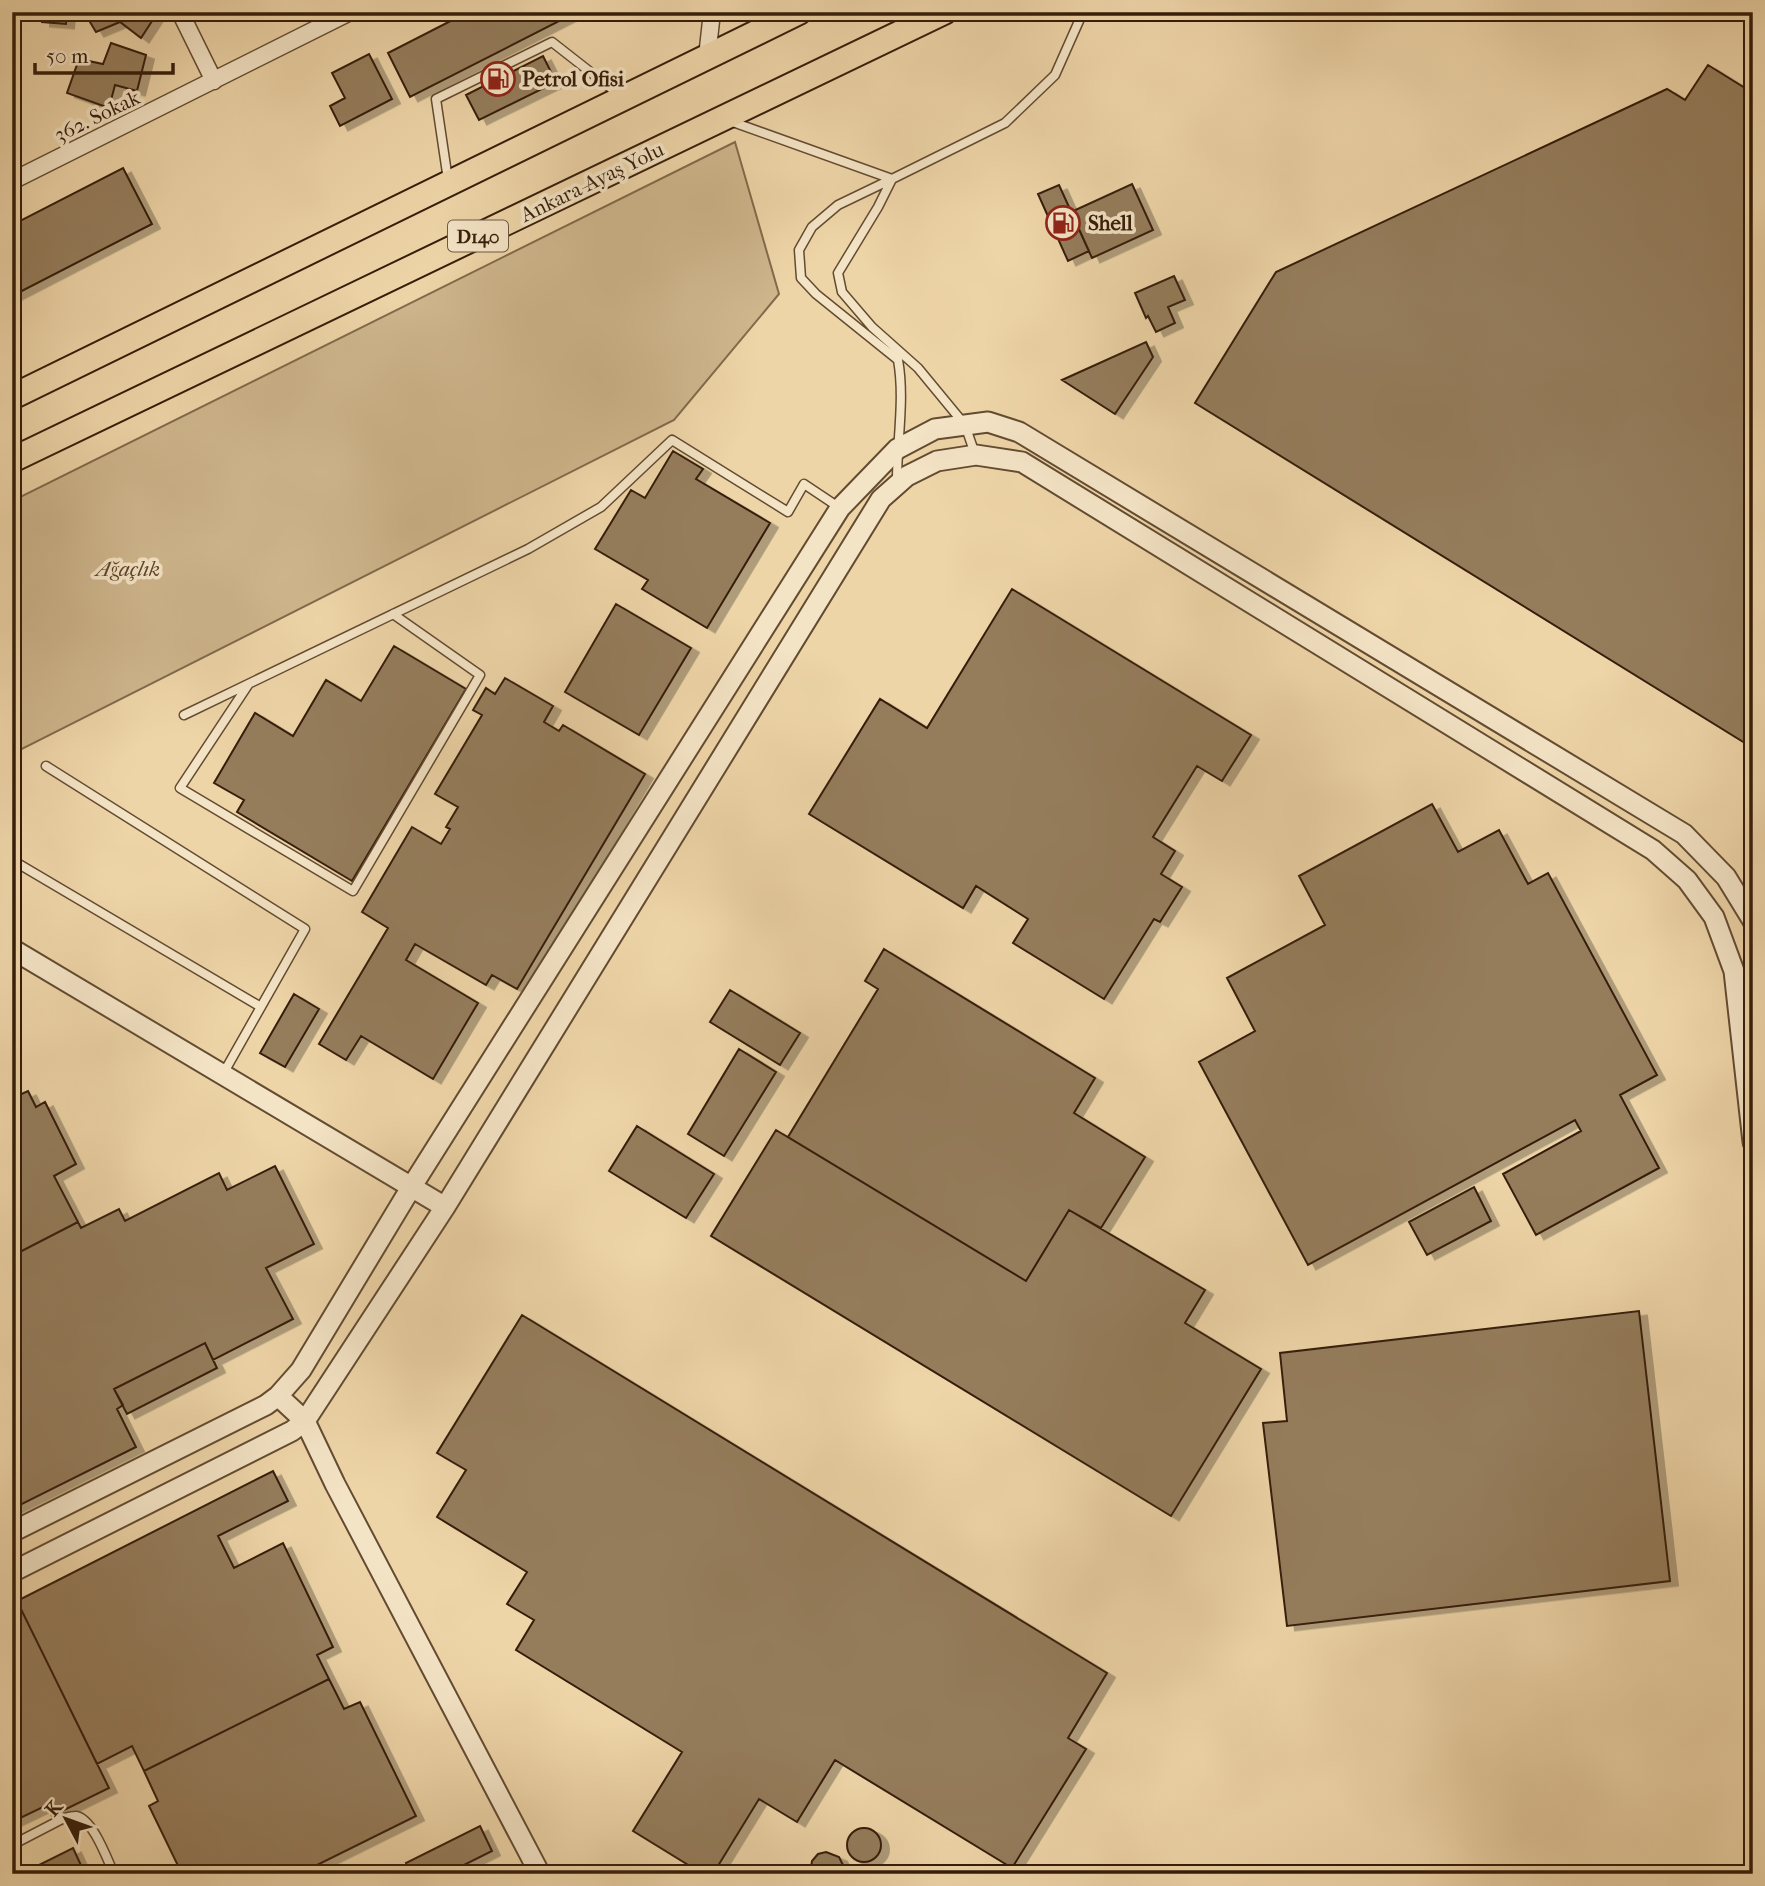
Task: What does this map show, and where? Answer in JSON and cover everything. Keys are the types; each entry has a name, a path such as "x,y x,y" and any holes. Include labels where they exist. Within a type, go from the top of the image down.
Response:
{"highway":[{"path":"12,397 799,12"},
{"name":"Ankara-Ayaş Yolu","path":"12,460 944,12"}],"street":[{"path":"180,12 214,81"},
{"name":"362. Sokak","path":"12,181 350,12"},
{"path":"707,57 712,12"},
{"path":"12,1532 266,1405 278,1396 301,1370 412,1186 840,508 897,449 934,429 988,422 1019,432 1684,834 1726,877 1753,921"},
{"path":"12,1572 292,1431 305,1421 445,1207 873,511 881,499 908,476 937,461 976,455 1022,462 1653,850 1687,880 1714,917 1734,971 1753,1142"},
{"path":"12,949 445,1207"},
{"path":"278,1396 305,1421 335,1484 540,1874"}],"lane":[{"path":"897,485 902,380 898,360 816,294 801,278 799,250 812,227 838,205 1005,123 1055,75 1083,12"},
{"path":"449,183 436,99 552,42 623,98"},
{"path":"724,118 892,179"},
{"path":"892,179 838,273 842,292 872,327 918,368 965,425 976,455"},
{"path":"184,715 528,549 601,508 672,440 788,512 804,484 840,508"},
{"path":"248,684 180,788 353,891 480,675 393,614"},
{"path":"46,766 305,929 223,1074"},
{"path":"12,860 261,1007"},
{"path":"12,1846 74,1815 91,1826 114,1874"}],"green space":[{"name":"Ağaçlık","path":"735,142 779,294 674,420 12,754 12,501"}],"building":[{"path":"42,12 67,12 66,24 42,22"},
{"path":"84,12 152,12 156,15 141,38 120,22 96,32"},
{"path":"468,12 570,12 571,15 410,97 388,53"},
{"path":"111,43 146,55 137,91 115,85 109,108 67,93 79,59 103,64"},
{"path":"369,54 392,99 340,126 330,106 345,98 332,73"},
{"path":"543,56 556,82 479,120 466,95"},
{"path":"1708,65 1753,93 1749,104 1753,107 1753,748 1195,403 1276,272 1667,89 1685,100"},
{"path":"123,168 152,224 12,296 12,225"},
{"path":"1132,184 1153,230 1092,258 1071,212"},
{"path":"1059,185 1089,251 1068,261 1038,194"},
{"path":"1174,276 1185,300 1168,307 1175,323 1156,332 1148,316 1146,318 1135,293"},
{"path":"1146,342 1153,357 1115,414 1062,380"},
{"path":"673,451 703,469 696,479 770,523 707,628 642,589 648,580 595,549 631,490 645,498"},
{"path":"1012,589 1251,735 1222,781 1197,766 1153,837 1175,851 1161,874 1182,887 1160,922 1154,919 1104,999 1013,943 1028,919 976,886 963,908 809,814 880,699 927,728"},
{"path":"616,604 691,648 639,735 565,692"},
{"path":"394,646 466,689 352,881 237,812 244,800 214,783 255,713 293,736 326,680 361,701"},
{"path":"505,678 553,706 544,722 559,731 563,725 645,774 517,989 492,975 486,985 415,944 406,960 478,1003 433,1079 361,1036 346,1060 319,1044 388,928 362,912 412,827 441,844 450,829 446,827 458,807 435,794 482,715 473,710 486,688 495,694"},
{"path":"1432,804 1458,852 1499,830 1528,884 1548,873 1657,1075 1620,1095 1659,1168 1536,1235 1503,1174 1581,1131 1575,1120 1308,1265 1199,1062 1255,1031 1227,978 1325,925 1299,876"},
{"path":"884,949 1095,1078 1074,1113 1145,1157 1101,1228 1069,1210 1026,1281 788,1137 878,989 865,981"},
{"path":"730,990 800,1033 780,1065 710,1022"},
{"path":"294,994 319,1009 285,1067 260,1053"},
{"path":"739,1049 776,1072 724,1156 688,1134"},
{"path":"28,1091 36,1107 45,1102 76,1164 54,1176 78,1222 12,1256 12,1092 15,1097"},
{"path":"637,1126 714,1174 686,1218 609,1171"},
{"path":"776,1130 1026,1281 1069,1210 1205,1290 1185,1323 1261,1369 1171,1516 711,1236"},
{"path":"275,1166 314,1244 266,1268 293,1319 213,1360 205,1343 114,1389 123,1405 117,1409 136,1447 12,1509 12,1256 78,1222 81,1228 119,1209 125,1221 219,1173 227,1190"},
{"path":"1474,1187 1491,1221 1427,1255 1409,1222"},
{"path":"1639,1311 1670,1581 1287,1626 1263,1423 1287,1421 1280,1353"},
{"path":"522,1315 1107,1673 1068,1738 1086,1749 1012,1868 835,1760 797,1822 759,1799 713,1874 703,1874 633,1831 682,1752 516,1650 534,1620 507,1604 527,1572 437,1517 466,1470 437,1453"},
{"path":"205,1343 217,1368 127,1414 114,1389"},
{"path":"273,1471 288,1501 218,1536 234,1568 283,1543 333,1647 317,1655 329,1679 144,1771 132,1746 97,1764 17,1601"},
{"path":"14,1595 109,1788 52,1816 47,1805 12,1822 12,1596"},
{"path":"329,1679 344,1709 360,1702 416,1816 299,1874 182,1874 149,1806 158,1801 144,1771"},
{"path":"480,1826 492,1851 446,1874 411,1874 406,1863"},
{"path":"864,1828 876,1833 881,1845 876,1857 864,1862 852,1857 847,1845 852,1833"},
{"path":"73,1848 85,1874 21,1874"},
{"path":"826,1852 839,1857 843,1874 810,1874 812,1861 818,1854"}],"place":[{"name":"Petrol Ofisi","path":"498,79"},
{"name":"Shell","path":"1063,223"}]}
